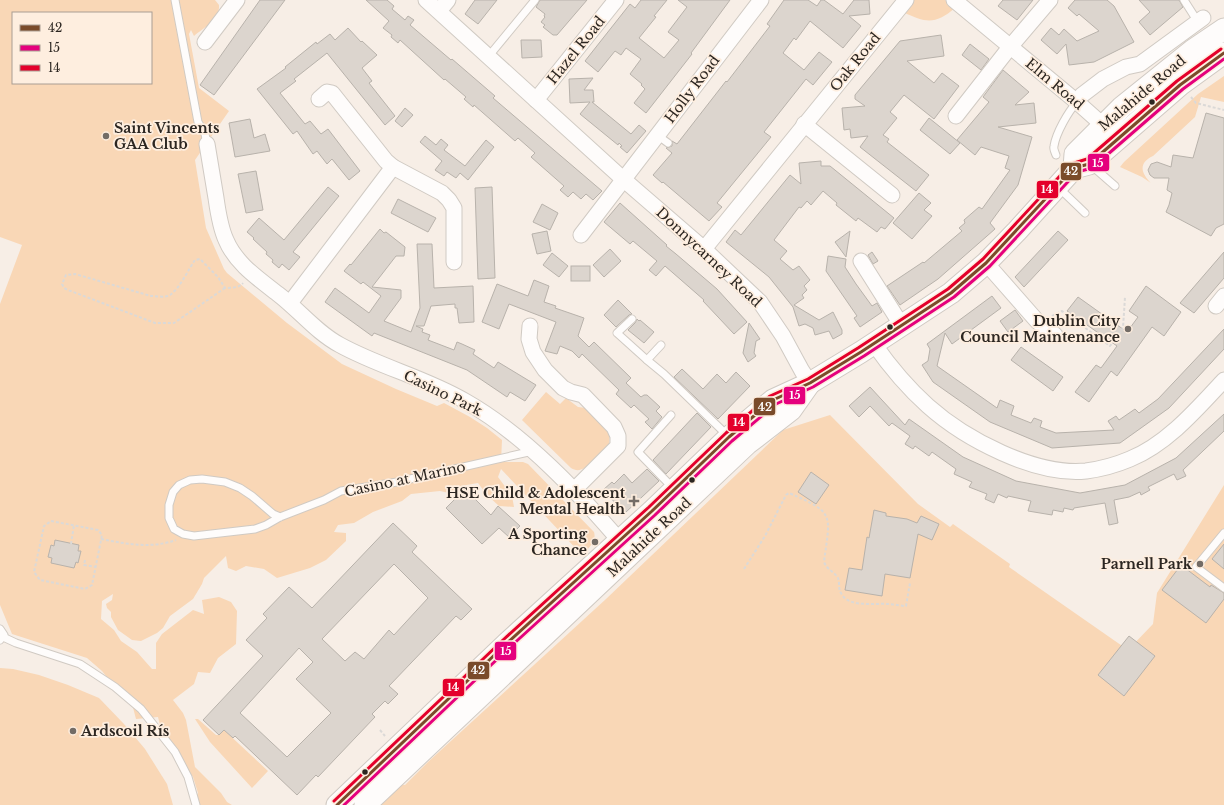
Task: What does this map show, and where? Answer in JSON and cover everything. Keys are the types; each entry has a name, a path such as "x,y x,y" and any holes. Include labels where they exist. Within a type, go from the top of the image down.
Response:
{"main road":[{"name":"Malahide Road","path":"1109,132 1122,107 1193,50 1224,29"},
{"name":"Malahide Road","path":"625,547 674,490 729,437 773,400 810,383 874,344 951,293 986,263 1017,231 1056,186 1081,166 1076,154 1180,85 1224,53"},
{"name":"Malahide Road","path":"337,805 402,757 625,547 747,444 791,410 810,383"},
{"name":"Malahide Road","path":"365,805 402,757"}],"street":[{"name":"Donnycarney Road","path":"426,0 444,6 488,57 623,179 704,248 760,302 783,336 810,383"},
{"name":"Hazel Road","path":"536,100 616,0"},
{"name":"Holly Road","path":"623,179 663,139 761,0"},
{"name":"Oak Road","path":"704,248 906,0"},
{"name":"Elm Road","path":"954,0 1076,102 1109,132"},
{"path":"956,116 1010,47 1050,0"},
{"path":"205,42 231,2"},
{"name":"Malahide Road","path":"1076,102 1082,95 1103,79 1126,68 1140,64 1201,20"},
{"path":"319,98 327,92 332,93 386,161 393,167 442,193 449,200 454,208 454,262"},
{"path":"804,124 892,195"},
{"name":"Casino Park","path":"207,144 220,219 226,240 235,256 252,273 338,344 360,355 440,388 464,400 495,419 533,451 574,490 625,547"},
{"path":"290,303 393,167"},
{"path":"581,235 623,179"},
{"path":"861,261 879,275 902,326"},
{"path":"986,263 1037,321 1055,335"},
{"path":"530,326 529,339 533,352 545,370 563,388 583,395 614,427 618,436 618,446 574,490"},
{"path":"874,344 928,406 954,426 979,441 1023,462 1064,470 1085,471 1106,468 1131,459 1153,448 1167,437 1224,380"}],"lane":[{"path":"175,0 198,122 205,134 207,144"},
{"path":"488,57 535,0"},
{"path":"1184,0 1201,20"},
{"name":"Malahide Road","path":"1056,155 1053,147 1070,110 1076,102"},
{"path":"1081,166 1115,186"},
{"path":"1056,186 1085,213"},
{"path":"632,319 618,333 664,374 729,437"},
{"path":"647,360 661,345"},
{"path":"671,415 638,452 674,490"},
{"name":"Casino at Marino","path":"183,534 194,536 255,529 280,517 324,500 341,491 397,482 533,451"},
{"path":"183,534 174,529 169,518 169,505 173,492 179,485 190,480 202,479 225,482 252,496 273,514 280,517"},
{"path":"1224,533 1196,567 1224,588"},
{"path":"0,630 3,633 2,638 80,664 112,684 141,709 176,752 188,777 196,805"}],"path":[{"path":"1196,103 1224,110"},
{"path":"225,288 218,277 200,259 195,260 180,284 170,295 160,297 151,296 75,274 66,275 62,284 64,288 68,290 136,317 154,323 174,323 225,288 234,288 242,285 252,273"},
{"path":"1037,321 1042,317 1054,315 1062,311 1110,346 1123,328 1125,297"},
{"path":"744,569 765,536 789,492 817,506 826,514 828,525 824,562 826,568 837,576 840,591 846,599 861,604 889,604 906,606 910,582"},
{"path":"51,521 98,530 102,535 101,539 92,585 85,589 40,580 34,572 44,526 51,521"},
{"path":"71,544 74,525"},
{"path":"101,539 136,546 167,543 176,540 183,534"},
{"path":"85,560 84,565 96,567"}],"shaded area":[{"path":"0,0 215,0 219,5 219,8 213,21 194,36 191,30 189,34 199,88 229,111 195,160 206,228 224,269 287,323 342,364 437,406 444,403 487,428 502,440 501,462 523,462 528,464 594,532 595,536 593,542 582,555 501,469 498,477 512,496 514,507 499,506 487,495 478,483 461,486 449,493 440,491 411,494 402,501 373,512 354,523 338,525 334,532 346,533 346,541 326,560 310,568 277,578 264,569 246,566 236,571 228,568 226,556 204,578 193,599 170,616 163,628 157,633 141,641 132,640 118,630 106,604 112,600 113,594 102,601 101,619 114,630 121,641 137,652 152,669 156,669 156,643 162,634 193,610 204,614 202,600 219,597 231,602 237,611 236,644 218,658 210,673 198,672 194,684 173,700 183,713 186,720 195,767 221,793 227,802 232,805 196,805 195,798 198,793 193,777 180,760 165,746 158,717 136,719 131,700 115,687 102,671 87,658 12,634 0,605 0,304 22,245 0,237"},
{"path":"914,0 945,0 955,8 948,14 936,20 924,20 903,12"},
{"path":"1224,76 1224,102 1201,97 1195,117 1145,162 1143,165 1143,172 1151,183 1142,177 1120,167 1198,94"},
{"path":"546,392 560,404 566,398 578,407 586,408 610,433 609,445 588,469 586,467 578,470 571,468 522,420"},
{"path":"830,415 918,504 950,527 953,524 1010,564 1009,567 1128,650 1153,624 1157,593 1224,485 1224,805 376,805 399,784 405,785 428,762 606,599 783,430"},
{"name":"Ardscoil Rís","path":"0,668 13,669 39,675 99,698 145,749 167,784 173,805 0,805"},
{"path":"195,719 198,719 216,735 219,735 224,730 268,771 252,788 210,742"}],"building":[{"path":"260,0 285,0 214,95 200,85"},
{"path":"366,0 387,0 394,6 392,9 405,20 408,16 414,20 410,25 495,96 493,98 602,191 593,200 586,194 581,199 573,192 568,197 560,190 564,186 531,157 535,153 518,138 515,141 474,105 473,107 464,99 466,97 445,79 444,80 400,40 398,43 391,37 392,35 383,28 389,21"},
{"path":"475,0 497,0 478,24 465,14"},
{"path":"540,0 587,0 557,35 553,35 543,27 545,25 541,22 545,17 545,14 536,7"},
{"path":"641,0 667,0 654,16 656,17 639,38 664,58 679,40 668,32 687,7 678,0 730,0 691,53 692,54 646,113 634,103 645,89 641,85 642,84 630,74 641,59 626,48 621,55 615,51 598,72 585,61 630,4 635,8"},
{"path":"784,0 808,0 817,6 821,0 824,0 843,14 854,0 869,0 870,14 849,16 861,26 843,48 810,21 796,40 794,38 783,53 804,70 819,52 832,62 813,85 806,79 764,132 771,137 717,203 722,207 709,221 653,175 672,153 666,148 672,146 672,141 677,144 726,81 727,82 770,26 767,24"},
{"path":"1003,0 1033,0 1017,20 998,6"},
{"path":"1075,0 1107,0 1114,6 1134,42 1094,62 1069,65 1066,44 1057,54 1041,40 1051,28 1059,35 1064,29 1077,41 1099,31 1079,14 1077,16 1068,8"},
{"path":"1139,0 1179,0 1183,7 1150,35 1139,22 1150,12"},
{"path":"348,28 361,42 362,41 377,55 362,68 372,81 369,83 395,116 385,125 327,53 294,79 296,81 280,93 305,124 310,121 321,134 328,129 360,171 349,180 332,159 327,164 317,151 313,154 297,131 293,134 257,89 286,68 285,67 316,42 317,44 330,34 335,40"},
{"path":"941,35 944,56 907,61 934,83 942,73 959,86 934,119 904,95 890,112 897,118 883,135 889,139 887,142 929,175 916,191 860,147 868,136 851,138 850,129 844,130 842,108 865,106 855,99 855,95 900,41"},
{"path":"521,40 541,40 542,57 522,58"},
{"path":"970,44 989,59 981,70 962,55"},
{"path":"1003,70 1029,92 1015,105 1034,103 1036,123 998,127 1032,137 1018,185 990,223 995,229 938,279 900,305 887,286 923,262 924,263 962,231 959,228 965,223 964,220 979,207 982,209 1010,170 1005,168 1009,156 981,147 975,155 957,140 989,102 983,97"},
{"path":"593,78 584,90 593,90 594,102 592,102 631,134 639,125 646,131 627,153 620,147 622,146 619,143 618,145 580,114 590,102 570,103 569,79"},
{"path":"405,108 413,115 402,127 395,121"},
{"path":"1206,113 1224,118 1224,224 1216,228 1211,236 1166,212 1172,193 1167,190 1169,178 1154,178 1150,175 1148,170 1151,164 1157,162 1171,167 1173,155 1193,158"},
{"path":"929,118 960,143 950,154 920,130"},
{"path":"250,119 254,138 265,134 270,151 235,157 229,123"},
{"path":"425,136 436,145 441,139 448,145 444,150 465,166 486,140 494,147 468,180 460,173 456,178 447,172 444,176 435,170 442,161 420,142"},
{"path":"821,161 821,166 830,166 894,218 885,229 881,227 877,232 858,218 856,221 836,205 837,203 823,191 811,205 807,201 801,208 799,207 774,240 787,251 780,259 793,270 799,266 810,280 804,286 807,290 802,295 804,298 794,305 819,320 833,312 842,330 842,334 833,339 829,331 815,335 813,328 805,324 799,326 793,307 769,277 726,242 735,230 741,235 790,175 801,184 799,163"},
{"path":"256,171 263,210 246,213 238,174"},
{"path":"328,187 339,196 293,252 300,257 289,270 282,264 279,268 266,254 267,252 247,232 259,218 284,240"},
{"path":"492,187 495,278 478,279 475,188"},
{"path":"919,193 931,203 924,210 932,216 912,239 893,223"},
{"path":"398,199 436,218 428,232 391,213"},
{"path":"620,203 667,245 666,246 717,289 747,322 734,334 703,301 704,300 665,266 656,276 649,270 657,261 633,241 630,244 604,222"},
{"path":"542,204 558,213 550,230 533,222"},
{"path":"380,229 405,247 404,256 396,256 372,287 401,290 401,298 384,321 411,332 420,308 417,244 432,244 434,288 473,286 474,322 459,323 455,304 431,306 424,326 416,326 423,329 422,332 430,335 428,340 454,350 457,342 462,344 475,350 473,354 494,368 498,362 536,385 525,401 510,392 507,397 467,370 374,333 372,336 325,302 335,288 369,313 381,296 363,282 361,284 344,271 350,264 351,265"},
{"path":"547,231 551,251 537,254 532,234"},
{"path":"850,231 846,257 835,242"},
{"path":"1058,231 1068,240 1024,287 1015,277"},
{"path":"610,249 621,261 604,277 593,265"},
{"path":"872,252 878,261 873,264 868,255"},
{"path":"1224,252 1224,278 1194,313 1180,303"},
{"path":"552,253 568,266 559,277 543,265"},
{"path":"828,256 846,259 845,267 856,284 872,306 877,303 882,312 860,327 854,318 857,316 826,271"},
{"path":"571,266 590,266 590,281 571,281"},
{"path":"534,280 549,286 544,302 556,306 555,308 584,318 578,336 589,347 594,342 631,378 626,383 641,397 647,395 660,407 656,411 662,417 652,429 645,422 649,419 634,405 631,408 616,394 619,390 582,354 579,358 572,351 560,346 557,354 545,351 556,322 509,304 499,329 482,322 497,284 528,296"},
{"path":"1146,286 1181,312 1164,336 1152,327 1117,376 1111,371 1089,402 1075,392 1096,365 1101,368 1117,346 1067,311 1078,297 1127,332 1138,317 1129,311"},
{"path":"992,296 1001,308 952,344 945,333 937,366 997,408 1000,400 1014,406 1011,415 1031,423 1034,418 1042,421 1040,427 1056,433 1114,430 1108,421 1116,416 1119,420 1135,409 1139,413 1158,399 1224,329 1224,349 1169,408 1120,443 1052,448 990,422 933,382 922,365 928,361 930,349 927,344"},
{"path":"618,300 632,314 616,327 604,315"},
{"path":"1015,310 1023,321 1008,332 1000,321"},
{"path":"637,319 654,332 644,343 628,330"},
{"path":"749,323 760,339 756,341 754,353 756,356 748,362 743,353"},
{"path":"1021,347 1063,377 1053,391 1011,360"},
{"path":"682,369 703,389 717,374 726,383 736,372 750,386 718,419 674,377"},
{"path":"870,387 905,425 909,419 963,457 1016,481 1080,493 1125,485 1176,458 1224,414 1224,431 1183,470 1186,476 1177,480 1174,474 1148,487 1150,490 1141,495 1140,492 1129,497 1114,500 1118,523 1109,525 1105,503 1074,508 1073,510 1064,508 1063,512 1053,510 1052,515 1028,511 1031,501 1008,496 1007,498 998,494 994,503 985,499 987,494 969,487 972,482 954,474 956,469 932,452 929,456 915,446 913,449 905,444 910,436 892,423 889,426 870,406 859,417 849,406"},
{"path":"697,413 711,427 666,474 653,460"},
{"path":"647,469 659,481 625,513 603,490 612,482 614,484 624,474 632,483"},
{"path":"811,472 829,485 816,504 798,492"},
{"path":"465,489 491,515 498,506 520,526 509,537 499,528 482,544 446,508"},
{"path":"874,510 886,513 886,516 907,519 917,523 921,516 939,524 932,540 918,534 910,578 885,574 882,596 845,590 849,568 862,570 867,537 869,538"},
{"path":"393,523 417,546 412,552 472,609 461,620 456,616 389,686 398,694 388,704 385,701 372,714 375,717 318,777 316,775 297,795 235,736 233,738 224,730 219,735 203,720 263,656 246,640 267,618 263,614 289,587 312,608","holes":["394,564 428,598 394,635 389,630 364,659 355,652 345,661 322,639","299,648 313,662 296,679 331,713 287,757 240,713"]},
{"path":"55,540 79,545 78,551 81,551 78,563 76,562 74,568 51,563 52,558 48,557 51,545 54,546"},
{"path":"1224,544 1224,569 1212,559"},
{"path":"1181,565 1210,587 1211,585 1224,593 1224,599 1206,623 1162,590"},
{"path":"1129,636 1155,656 1124,696 1098,675"}],"transit line":[{"name":"14","path":"334,801 503,640 649,507 726,433 770,396 808,379 948,289 983,259 1071,164 1087,159 1177,81 1221,49"},
{"name":"42","path":"337,805 506,644 652,511 729,437 773,400 810,383 861,352 951,293 986,263 1074,168 1089,164 1180,85 1224,53"},
{"name":"15","path":"344,805 509,648 655,515 732,441 776,404 813,387 864,356 954,297 990,266 1077,172 1092,168 1183,89 1224,59"}],"place":[{"name":"Saint Vincents GAA Club","path":"106,136"},
{"name":"Dublin City Council Maintenance","path":"1128,329"},
{"name":"HSE Child & Adolescent Mental Health","path":"634,501"},
{"name":"A Sporting Chance","path":"595,542"},
{"name":"Parnell Park","path":"1200,564"},
{"name":"Ardscoil Rís","path":"73,731"}]}
